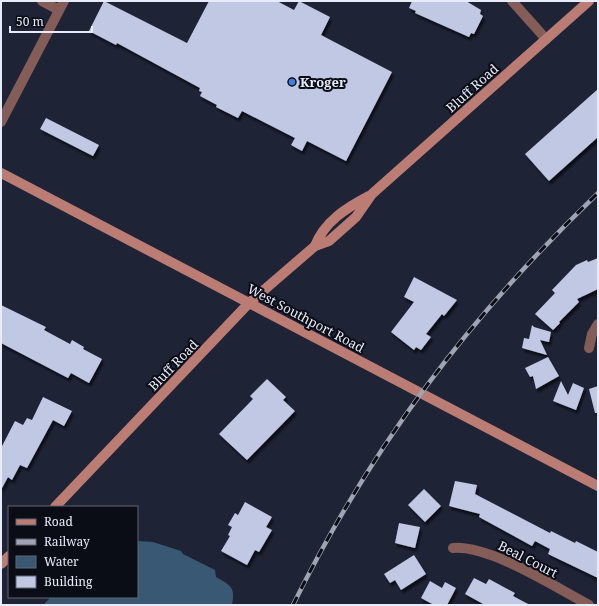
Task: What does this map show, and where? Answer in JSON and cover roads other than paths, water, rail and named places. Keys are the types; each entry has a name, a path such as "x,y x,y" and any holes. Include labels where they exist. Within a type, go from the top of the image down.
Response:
{"main road":[{"name":"Bluff Road","path":"56,506 250,303 315,246 320,233 341,212 372,194 589,1"},
{"name":"West Southport Road","path":"1,173 598,486"}],"street":[{"path":"3,115 61,6 42,1"},
{"path":"512,1 546,39"},
{"path":"589,348 592,334 598,324"},
{"name":"Beal Court","path":"453,548 470,548 496,556 589,605"}],"water":[{"path":"138,541 153,542 181,551 183,554 215,570 216,577 231,587 233,594 232,605 43,605 50,598 138,598"}],"railway":[{"path":"293,605 356,490 390,437 427,385 466,335 507,287 551,239 598,193"}],"place":[{"name":"Kroger","path":"292,82"}]}
